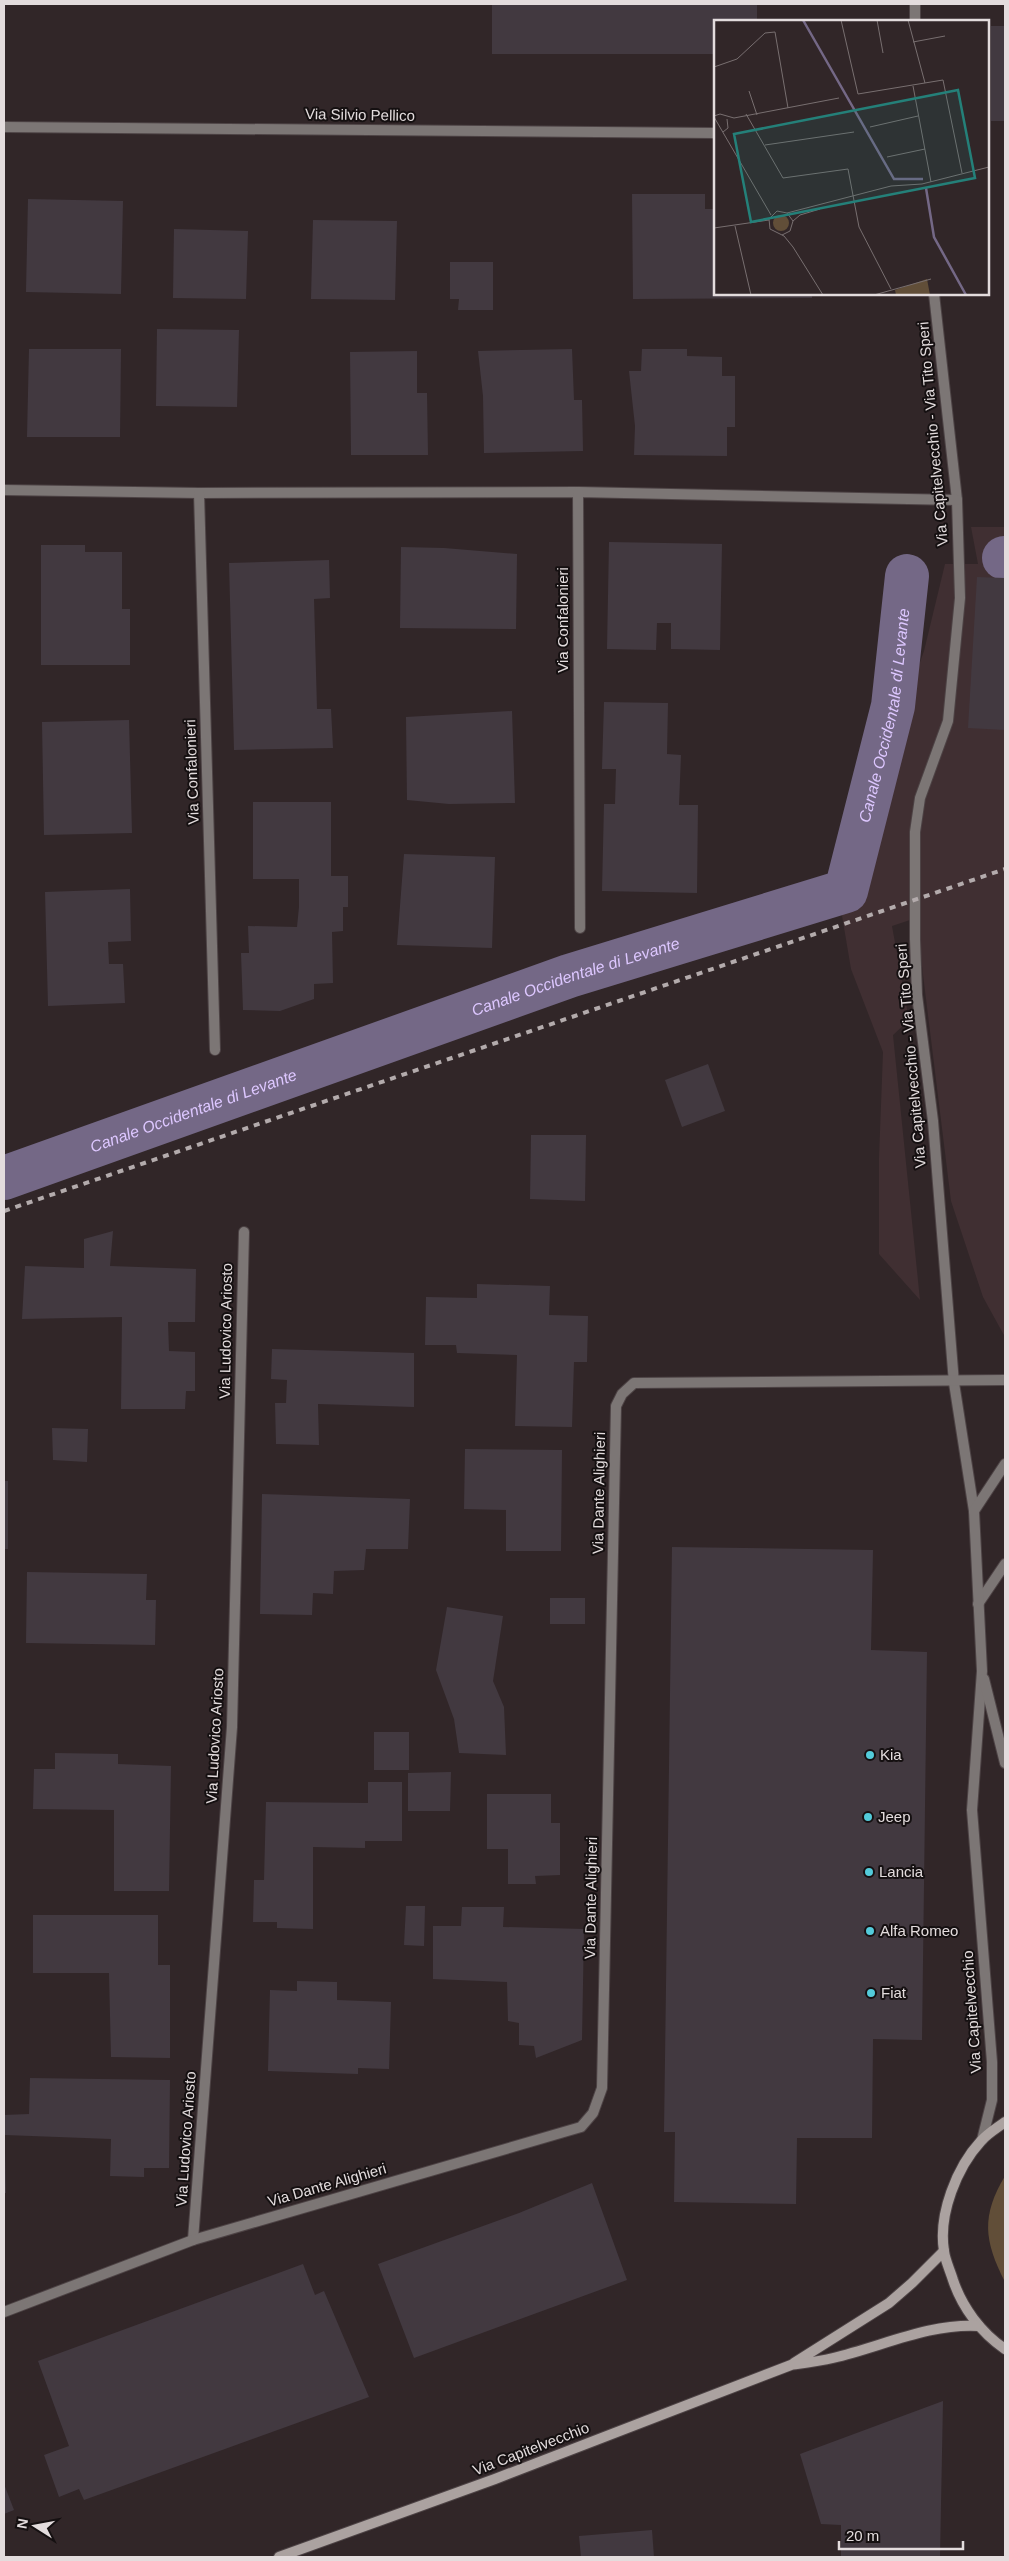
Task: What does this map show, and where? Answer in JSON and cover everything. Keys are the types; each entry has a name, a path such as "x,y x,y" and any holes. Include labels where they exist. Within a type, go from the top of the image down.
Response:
{"main road":[{"path":"1005,2122 982,2140 967,2159 953,2189 944,2223 944,2251 959,2296 979,2326 1005,2348"},
{"name":"Via Capitelvecchio","path":"792,2365 889,2302 912,2283 944,2251"},
{"name":"Via Capitelvecchio","path":"279,2557 495,2479 792,2365 833,2358 891,2340 960,2325 979,2326"}],"street":[{"path":"915,4 915,20"},
{"name":"Via Silvio Pellico","path":"4,127 714,133"},
{"name":"Via Capitelvecchio - Via Tito Speri","path":"934,295 957,500 960,598 948,721 920,798 915,832 918,995 933,1122 954,1383 974,1511 982,1671"},
{"path":"4,490 199,493 578,492 957,500"},
{"name":"Via Confalonieri","path":"578,492 580,928"},
{"name":"Via Confalonieri","path":"199,493 215,1050"},
{"name":"Via Ludovico Ariosto","path":"193,2240 232,1727 244,1232"},
{"name":"Via Dante Alighieri","path":"4,2312 193,2240 581,2127 593,2113 602,2088 616,1406 622,1394 634,1383 954,1383 1005,1380"},
{"path":"974,1511 1005,1464"},
{"path":"978,1604 1005,1564"},
{"path":"982,1671 1005,1763"},
{"name":"Via Capitelvecchio","path":"982,1671 972,1810 992,2062 992,2100 982,2140"}],"shaded area":[{"path":"971,527 1005,527 1005,1337 983,1297 951,1201 916,918 892,926 909,1020 893,1035 920,1300 879,1254 879,1158 883,1052 851,969 836,880 871,799 924,651 945,564 978,564"},
{"path":"1005,2176 1005,2282 993,2254 988,2229 992,2204"}],"building":[{"path":"492,4 757,4 757,20 714,20 714,54 492,54"},
{"path":"991,26 1005,26 1005,121 991,121"},
{"path":"632,194 705,194 705,209 714,209 714,295 812,295 812,298 633,299"},
{"path":"28,199 123,201 121,294 26,292"},
{"path":"313,220 397,221 395,300 311,299"},
{"path":"174,229 248,231 246,299 173,298"},
{"path":"450,262 493,262 493,310 458,310 459,299 450,299"},
{"path":"157,329 239,330 237,407 156,406"},
{"path":"29,349 121,349 120,437 27,437"},
{"path":"572,349 574,400 582,400 583,451 484,453 483,396 478,351"},
{"path":"642,349 687,349 687,356 722,357 722,376 735,376 735,427 727,427 727,456 634,455 635,426 629,371 641,371"},
{"path":"417,351 417,393 427,393 428,455 351,455 350,352"},
{"path":"609,542 722,544 720,650 671,649 671,623 657,623 656,650 607,649"},
{"path":"41,545 85,545 85,552 122,552 122,609 130,609 130,665 41,665"},
{"path":"401,547 444,548 517,554 516,629 400,628"},
{"path":"329,560 330,598 314,599 317,709 331,709 333,748 234,750 229,563"},
{"path":"977,577 1005,578 1005,730 968,728"},
{"path":"604,702 668,703 667,754 681,755 679,805 698,805 697,893 602,891 604,804 615,804 616,769 602,769"},
{"path":"512,711 515,803 449,804 407,800 406,717"},
{"path":"129,720 132,833 44,835 42,722"},
{"path":"253,802 331,802 331,876 348,876 348,907 343,907 343,931 332,932 333,983 314,984 314,999 280,1011 243,1010 241,953 249,953 248,926 297,927 299,907 299,879 253,879"},
{"path":"404,854 495,857 492,948 397,945"},
{"path":"130,889 131,941 108,942 109,964 123,964 125,1003 48,1006 45,892"},
{"path":"708,1064 725,1111 682,1127 665,1080"},
{"path":"531,1135 586,1135 585,1201 530,1199"},
{"path":"113,1231 110,1266 196,1269 195,1322 168,1322 169,1351 195,1352 195,1391 186,1391 185,1409 121,1409 122,1317 22,1319 25,1266 84,1268 84,1239"},
{"path":"477,1284 550,1286 549,1315 588,1316 587,1362 574,1362 572,1427 515,1426 517,1355 457,1353 456,1345 425,1345 426,1297 477,1298"},
{"path":"272,1349 414,1353 414,1407 318,1404 319,1445 276,1444 275,1403 286,1403 287,1380 271,1379"},
{"path":"52,1428 88,1429 87,1462 53,1460"},
{"path":"465,1449 562,1450 561,1551 506,1551 506,1510 464,1509"},
{"path":"4,1481 8,1481 8,1549 4,1549"},
{"path":"262,1494 410,1499 408,1549 366,1549 364,1570 334,1571 333,1594 313,1593 312,1615 260,1614"},
{"path":"672,1547 873,1550 871,1650 927,1652 922,2040 873,2039 872,2138 797,2138 796,2204 674,2202 675,2132 664,2132"},
{"path":"27,1572 147,1574 146,1600 156,1600 155,1645 26,1643"},
{"path":"550,1598 585,1598 585,1624 550,1624"},
{"path":"447,1607 503,1616 493,1681 504,1707 506,1755 459,1753 454,1719 436,1670"},
{"path":"374,1732 409,1732 409,1770 374,1770"},
{"path":"55,1753 118,1754 118,1764 171,1766 169,1891 114,1891 114,1810 33,1809 34,1769 55,1769"},
{"path":"451,1772 450,1811 408,1811 408,1773"},
{"path":"368,1782 402,1782 402,1841 365,1841 365,1848 313,1847 313,1929 277,1928 277,1922 253,1922 254,1880 264,1880 266,1802 368,1803"},
{"path":"487,1794 551,1794 551,1823 560,1823 560,1875 535,1876 536,1884 508,1884 508,1849 487,1849"},
{"path":"406,1906 425,1906 424,1946 404,1945"},
{"path":"462,1907 504,1907 503,1927 584,1929 582,2040 536,2058 534,2046 519,2045 519,2023 508,2021 507,1982 433,1979 433,1926 461,1926"},
{"path":"33,1915 158,1915 158,1965 170,1965 170,2058 111,2057 109,1973 33,1973"},
{"path":"297,1981 337,1982 337,2000 391,2002 389,2069 358,2068 358,2074 268,2071 270,1990 297,1991"},
{"path":"30,2078 170,2080 169,2168 144,2168 144,2177 110,2176 111,2139 5,2135 4,2115 29,2114"},
{"path":"5,2151 6,2193 4,2193"},
{"path":"592,2183 627,2280 414,2358 378,2264 519,2213"},
{"path":"303,2264 315,2295 324,2291 369,2397 84,2500 79,2489 59,2497 44,2455 69,2446 38,2361"},
{"path":"943,2401 940,2557 841,2557 841,2525 821,2524 800,2454"},
{"path":"4,2484 14,2510 4,2514"},
{"path":"652,2530 654,2557 581,2557 579,2536"}],"waterway":[{"name":"Canale Occidentale di Levante","path":"4,1178 569,976 846,891 893,706 907,576"}],"railway":[{"path":"4,1211 1005,869"}],"place":[{"name":"Kia","path":"870,1755"},
{"name":"Jeep","path":"868,1817"},
{"name":"Lancia","path":"869,1872"},
{"name":"Alfa Romeo","path":"870,1931"},
{"name":"Fiat","path":"871,1993"}]}
